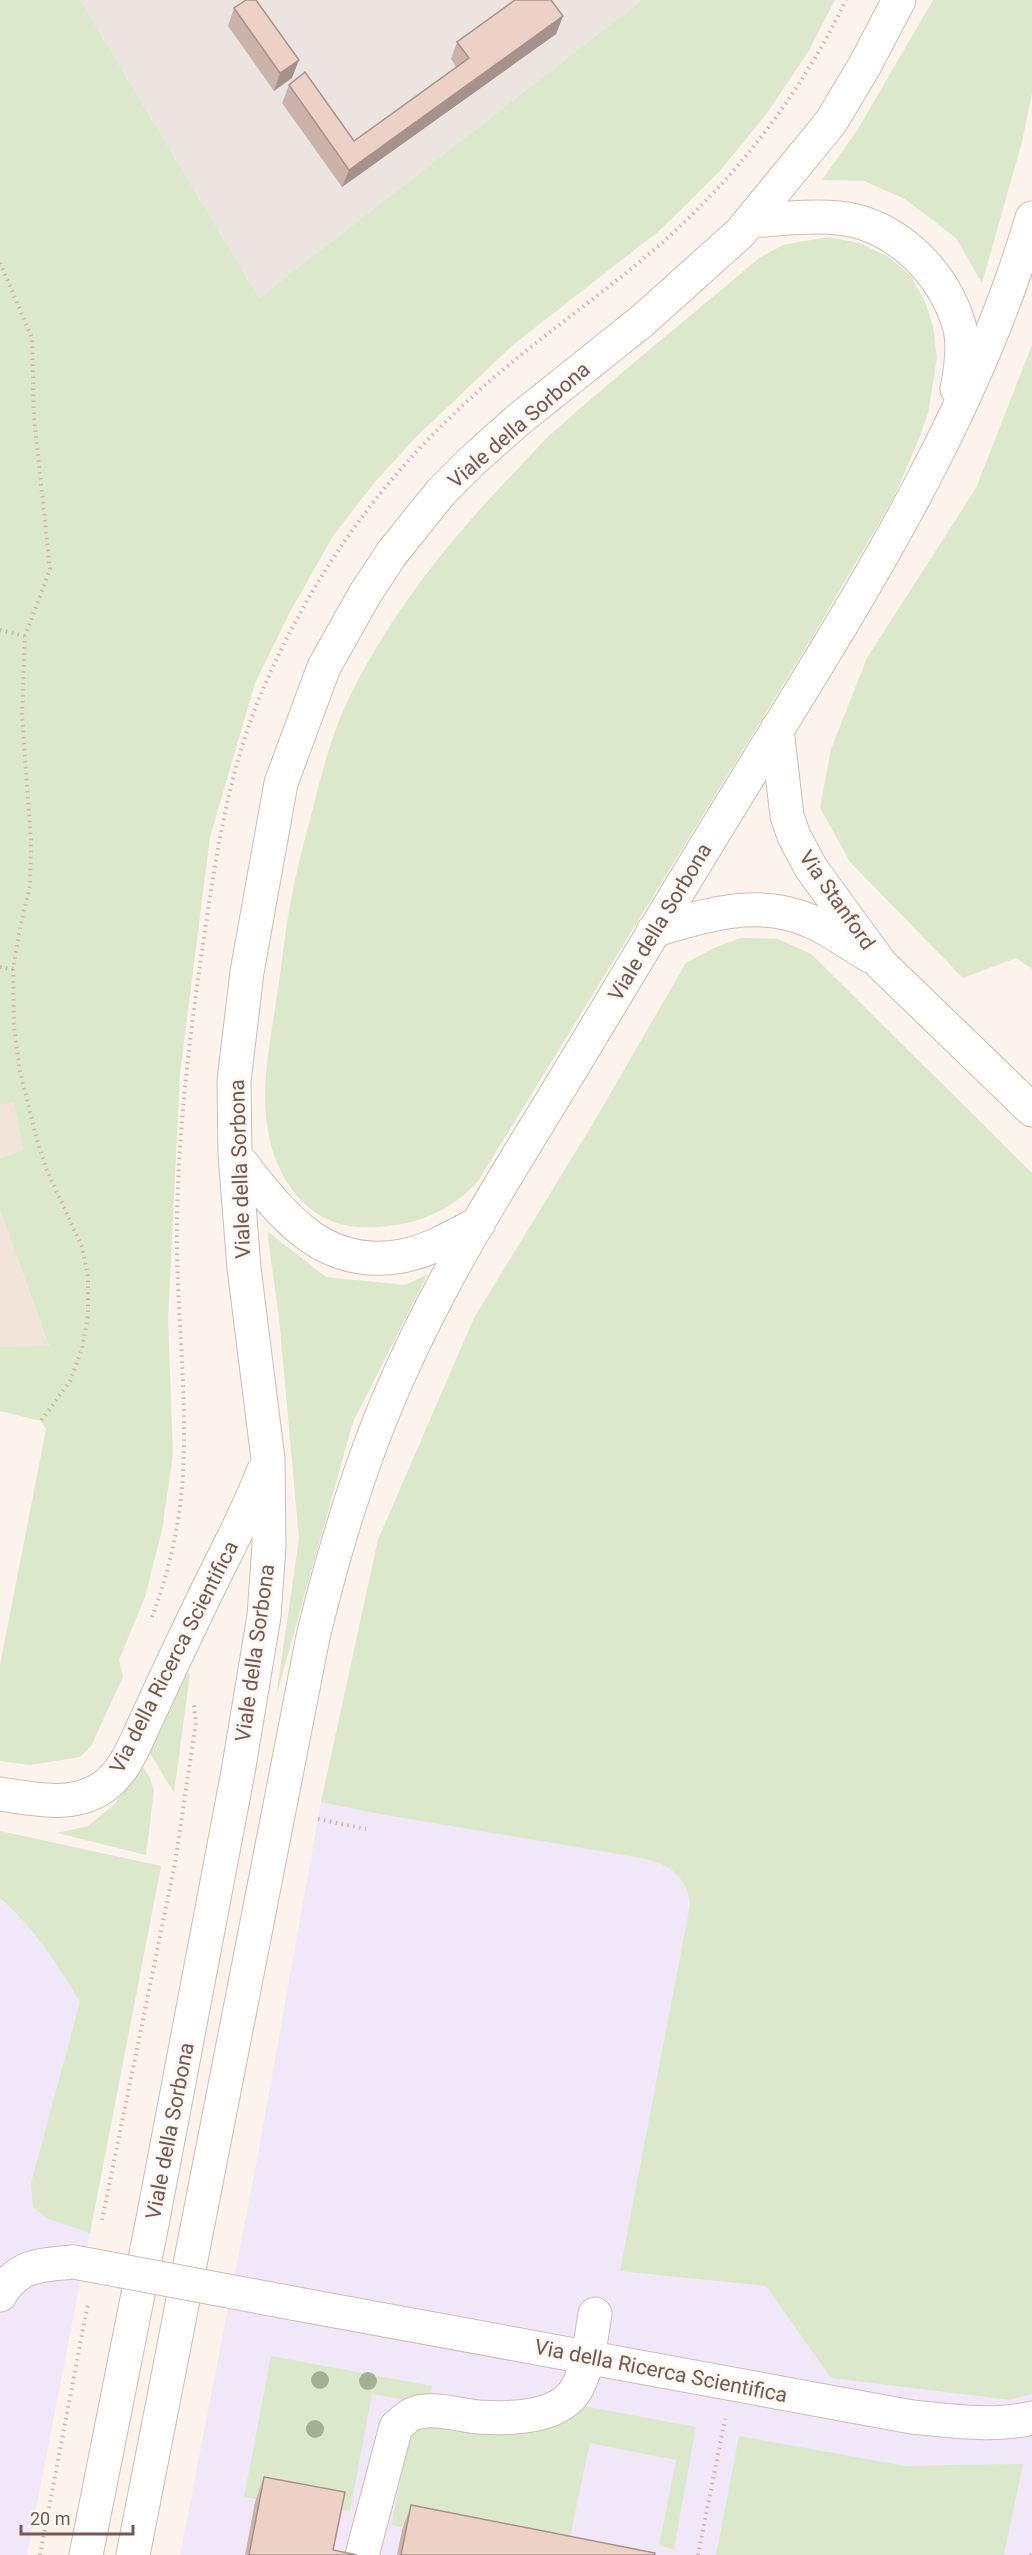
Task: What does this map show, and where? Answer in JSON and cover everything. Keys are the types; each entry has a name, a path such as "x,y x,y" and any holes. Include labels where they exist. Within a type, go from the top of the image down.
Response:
{"street":[{"name":"Viale della Sorbona","path":"86,2555 152,2224 254,1687 264,1616 269,1546 268,1459 245,1278 235,1155 234,1081 247,972 275,805 289,759 314,690 351,618 392,553 441,492 518,420 642,321 720,252 751,221 831,122 865,65 899,0"},
{"path":"751,221 818,217 850,220 881,230 920,259 941,286 960,326 961,372 947,435"},
{"name":"Viale della Sorbona","path":"133,2555 313,1637 362,1465 401,1370 444,1284 653,931 915,498 947,435 989,342 1032,218"},
{"name":"Via Stanford","path":"777,729 783,794 794,836 811,868 881,964 1032,1110"},
{"name":"Via Stanford","path":"653,931 690,919 742,909 779,912 816,924 881,964"},
{"path":"235,1155 288,1220 315,1240 348,1254 375,1258 403,1256 432,1247 479,1224"},
{"name":"Via della Ricerca Scientifica","path":"0,1794 35,1799 69,1800 88,1796 115,1778 126,1762 198,1609 246,1515 268,1459"},
{"name":"Via della Ricerca Scientifica","path":"0,2295 13,2278 33,2266 74,2262 587,2356 732,2386 912,2417 964,2422 1016,2422 1032,2418"},
{"path":"362,2555 396,2427 412,2414 422,2412 446,2412 494,2418 533,2414 553,2408 565,2401 578,2386 587,2356 595,2314"}],"path":[{"path":"151,1619 171,1553 183,1476 184,1418 179,1327 177,1200 190,1036 218,841 246,733 260,695 298,615 320,576 361,515 390,480 475,393 654,249 727,177 798,84 846,0"},
{"path":"0,263 32,338 34,418 50,569 25,636 22,715 31,840 30,886 13,969 14,1027 29,1114 46,1168 82,1247 88,1277 88,1315 82,1349 70,1381 41,1421"},
{"path":"0,630 25,636"},
{"path":"0,967 13,969"},
{"path":"102,2220 160,1944 175,1863 196,1722 192,1693 166,1678"},
{"path":"318,1819 366,1829"},
{"path":"40,2555 88,2303"},
{"path":"698,2552 732,2386"},
{"path":"1031,2555 1032,2550"}],"shaded area":[{"path":"80,0 642,0 259,298"},
{"path":"741,938 778,939 811,954 1032,1173 1032,2555 180,2555 259,2149 321,1802 378,1540 474,1318 594,1122 686,963 714,948"},
{"path":"14,1101 23,1150 0,1158 0,1105"},
{"path":"0,1210 49,1347 0,1347"},
{"path":"0,1831 161,1866 27,2555 0,2555"}],"green space":[{"path":"0,0 80,0 259,298 642,0 835,0 808,52 767,113 720,171 659,231 514,344 416,437 374,483 333,536 290,612 255,683 210,837 180,1074 168,1320 173,1454 162,1530 145,1597 119,1660 123,1677 91,1746 80,1757 30,1765 0,1761 0,1665 46,1429 41,1421 0,1411 0,1347 49,1346 0,1210 0,1158 23,1150 14,1102 0,1105"},
{"path":"933,0 1032,0 1032,93 1022,142 982,283 956,238 905,199 864,181 822,180 858,129"},
{"path":"828,237 859,243 887,256 911,276 925,302 933,326 937,358 928,413 894,497 813,636 478,1181 453,1203 409,1223 359,1227 326,1219 300,1199 281,1172 270,1141 265,1084 288,914 295,880 328,754 349,698 382,638 420,582 463,529 545,440 759,258 783,245"},
{"path":"1032,345 1032,969 1016,958 963,978 850,862 820,808 831,749 867,658 976,488"},
{"path":"741,938 778,939 811,954 1032,1173 1032,2394 1010,2400 831,2378 766,2286 620,2271 690,1905 686,1888 677,1874 664,1865 647,1859 321,1802 378,1540 474,1318 594,1122 686,963 714,948"},
{"path":"267,1231 326,1277 405,1285 428,1274 353,1422 276,1697 299,1539 279,1318"},
{"path":"185,1673 190,1674 174,1793 148,1750"},
{"path":"141,1764 150,1778 154,1791 146,1855 57,1833 88,1826 115,1804"},
{"path":"0,1831 161,1866 90,2233 46,2218 33,2207 31,2183 80,2002 63,1974 24,1921 0,1898"},
{"path":"271,2356 432,2386 429,2404 372,2394 350,2511 316,2505 315,2510 244,2497"},
{"path":"584,2406 696,2427 674,2549 659,2546 676,2460 590,2443 566,2555 552,2555 391,2525 408,2443 416,2422"},
{"path":"739,2436 906,2466 1023,2464 1004,2555 716,2555"}],"building":[{"path":"246,0 256,0 299,60 280,73 234,8"},
{"path":"515,0 551,0 563,16 349,170 289,85 305,72 354,141 469,58 457,42"},
{"path":"264,2477 345,2492 333,2550 357,2555 249,2555"},
{"path":"411,2505 655,2553 654,2555 401,2555"}]}
